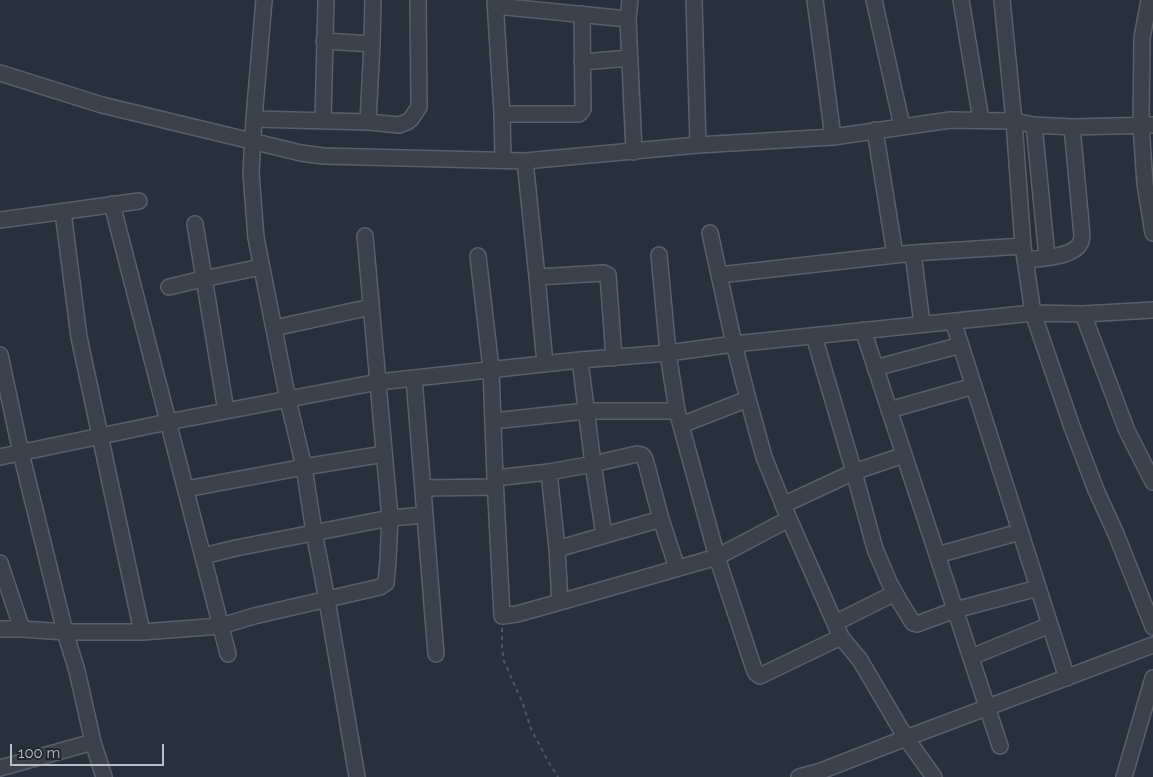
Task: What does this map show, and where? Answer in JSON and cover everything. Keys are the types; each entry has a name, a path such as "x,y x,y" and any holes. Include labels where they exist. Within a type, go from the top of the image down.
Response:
{"street":[{"path":"264,0 252,142 251,173 256,238 288,400 304,467 357,777"},
{"path":"323,121 326,0"},
{"path":"368,122 373,0"},
{"path":"254,119 368,122 399,125 407,122 419,107 418,0"},
{"path":"630,0 628,19 634,152"},
{"path":"694,0 698,145"},
{"path":"815,0 833,136"},
{"path":"874,0 902,126"},
{"path":"961,0 981,120"},
{"path":"1002,0 1024,253 1032,313 1090,475 1153,627"},
{"path":"1149,0 1142,38 1153,233"},
{"path":"503,160 496,3 628,19"},
{"path":"502,114 580,114 583,109 582,14"},
{"path":"324,41 372,44"},
{"path":"582,62 630,58"},
{"path":"0,73 102,105 252,142 300,153 323,156 525,161 698,145 833,136 950,120 1014,121 1034,125 1072,127 1147,125"},
{"path":"1034,125 1047,257"},
{"path":"719,275 913,253 1024,253 1047,257 1071,252 1082,240 1072,127"},
{"path":"875,130 895,256"},
{"path":"525,161 545,364"},
{"path":"0,220 139,201"},
{"path":"112,204 228,654"},
{"path":"63,212 79,337 142,632"},
{"path":"194,224 226,411"},
{"path":"710,233 748,399 764,457 786,512 838,630 860,660 906,738 934,777"},
{"path":"0,629 65,632 142,632 221,626 254,616 380,587 386,583 390,518 365,236"},
{"path":"913,253 922,324"},
{"path":"659,255 668,353 679,418 717,557 754,669 758,675 760,676 838,630 895,593"},
{"path":"478,256 491,369 502,616 517,614 717,557 786,512 854,472 904,455"},
{"path":"170,287 262,267"},
{"path":"537,277 604,273 608,275 614,358"},
{"path":"274,328 371,307"},
{"path":"0,457 168,422 378,382 580,360 668,353 734,344 1032,313 1083,314 1153,310"},
{"path":"1083,314 1127,430 1153,482"},
{"path":"953,321 1067,678"},
{"path":"863,330 1000,746"},
{"path":"814,336 875,549 895,593 913,623 917,624 955,610 1038,588"},
{"path":"875,368 961,345"},
{"path":"0,356 21,453 65,632 77,671 93,742 104,777"},
{"path":"580,360 604,535"},
{"path":"414,378 436,654"},
{"path":"889,410 974,386"},
{"path":"492,421 586,411 679,418 748,399"},
{"path":"186,489 384,454"},
{"path":"423,488 495,482 637,454 642,455 677,568"},
{"path":"549,472 560,602"},
{"path":"203,556 314,532 390,518 425,515"},
{"path":"557,549 661,519"},
{"path":"937,555 1020,532"},
{"path":"0,563 22,629"},
{"path":"970,657 1050,625"},
{"path":"799,777 823,774 906,738 1153,645"},
{"path":"1122,777 1149,712 1153,678"},
{"path":"0,768 93,742"}],"path":[{"path":"502,616 504,661 532,729 558,777"}]}
